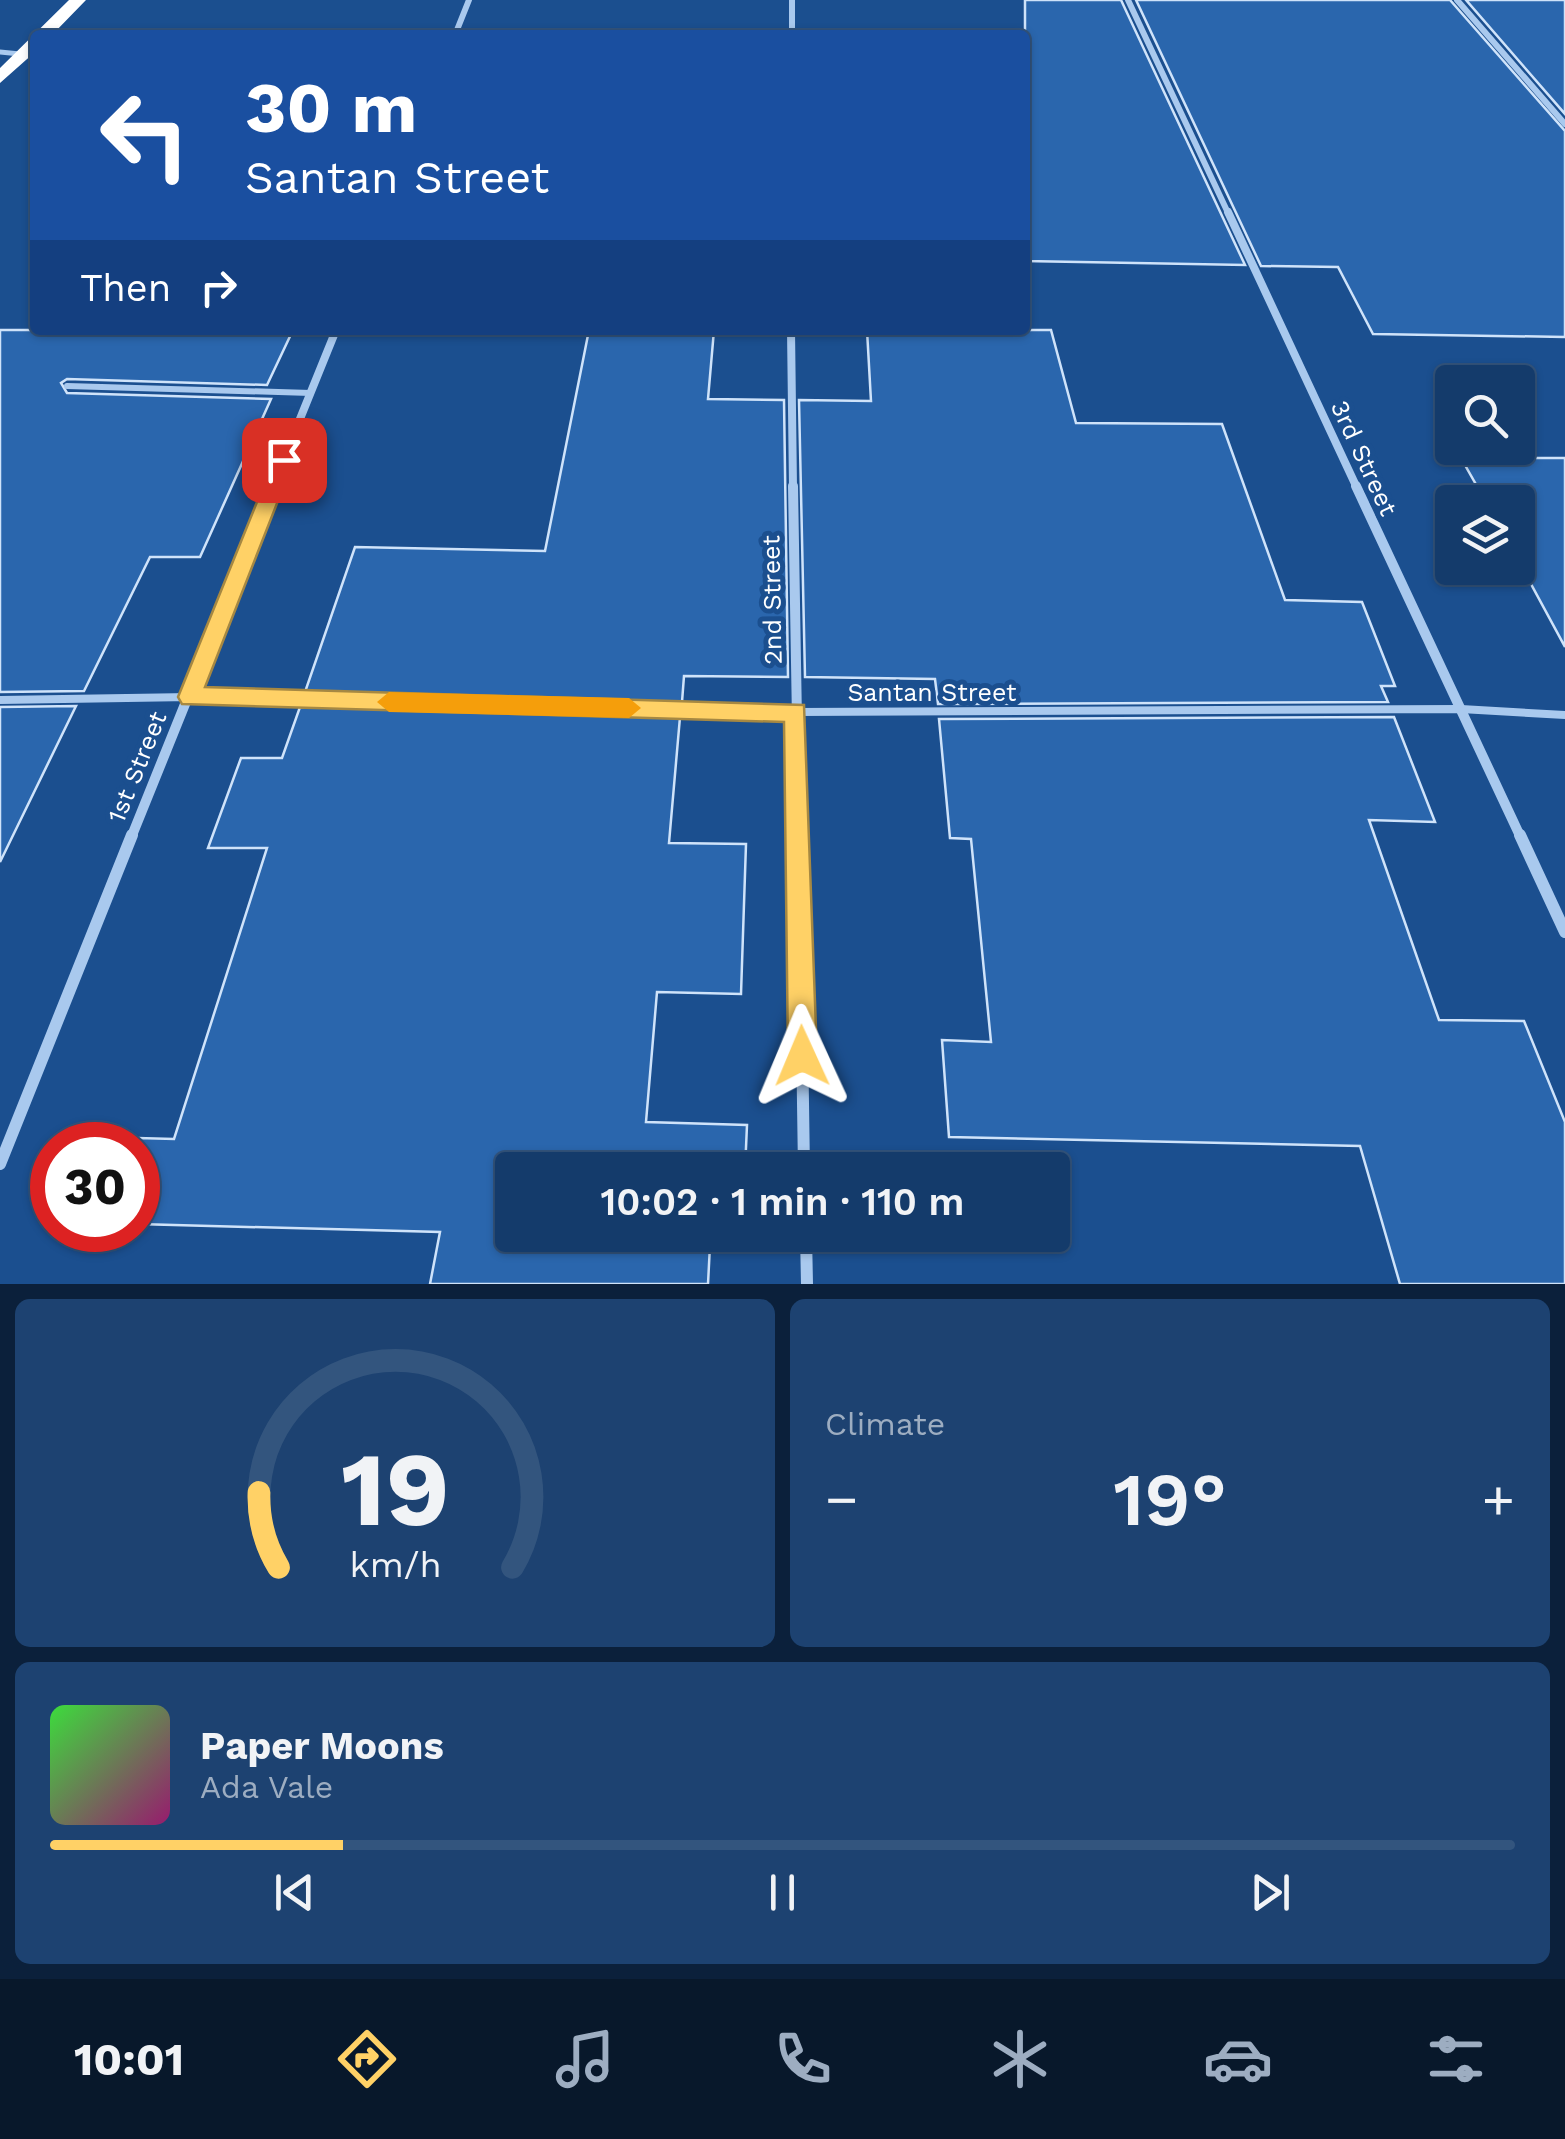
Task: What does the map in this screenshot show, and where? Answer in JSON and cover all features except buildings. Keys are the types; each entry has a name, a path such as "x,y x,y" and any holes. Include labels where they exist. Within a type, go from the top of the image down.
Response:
{"highway":[{"path":"47,30 78,0"},
{"path":"0,78 29,48"}],"street":[{"path":"457,30 470,0"},
{"path":"792,0 792,30"},
{"name":"3rd Street","path":"1128,0 1565,932"},
{"path":"1458,0 1565,124"},
{"name":"1st Street","path":"0,1164 334,335"},
{"name":"2nd Street","path":"791,335 804,1152"},
{"path":"806,1252 807,1284"}],"lane":[{"path":"0,52 29,48"},
{"path":"67,386 310,393"},
{"name":"Santan Street","path":"0,700 190,697 796,712 1460,710 1565,715"}],"slow traffic":[{"path":"389,702 629,708"}],"route":[{"path":"284,460 190,697 796,712 802,1056"}]}
